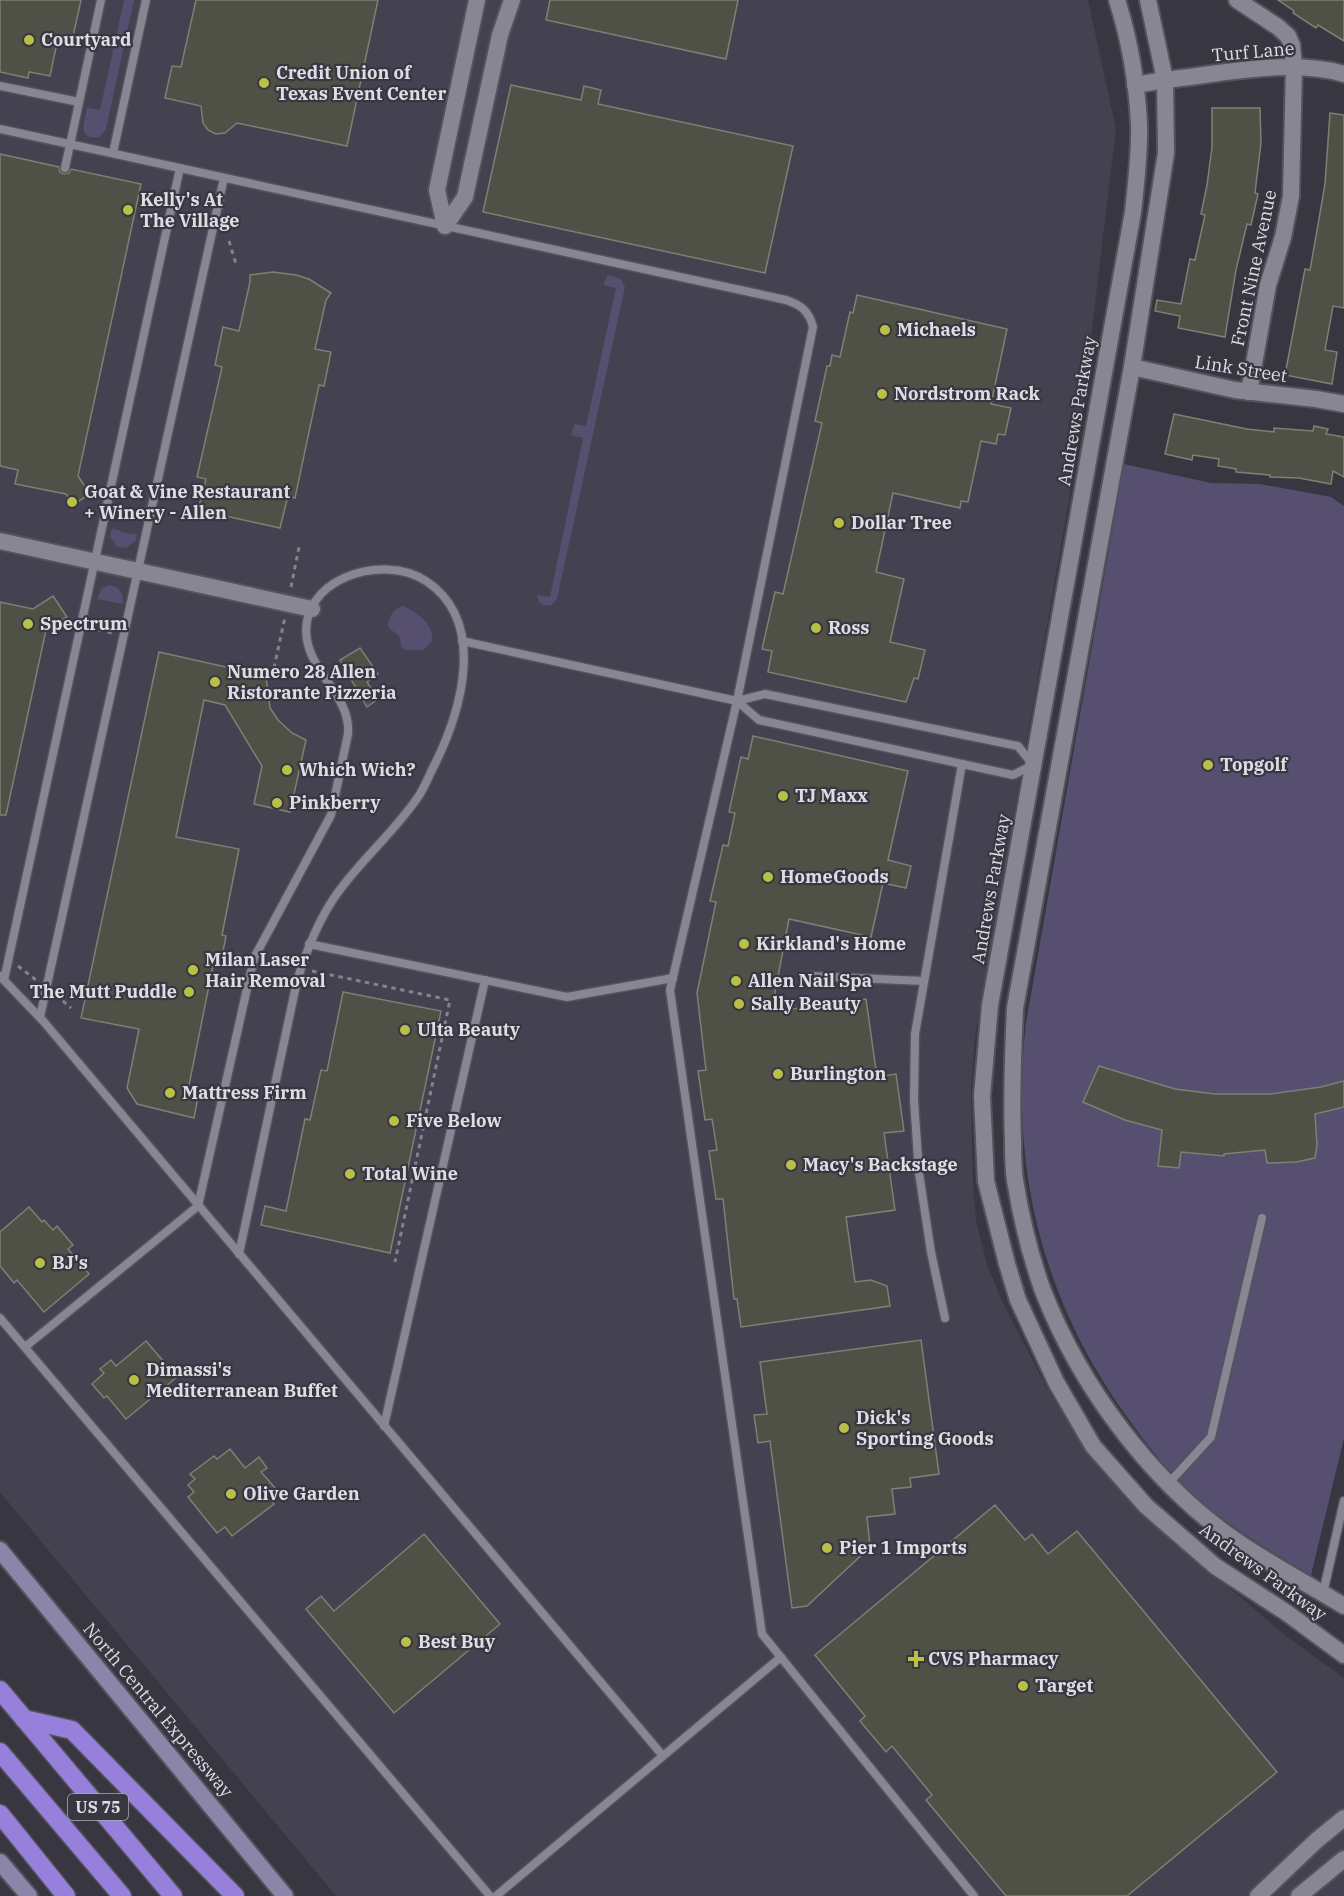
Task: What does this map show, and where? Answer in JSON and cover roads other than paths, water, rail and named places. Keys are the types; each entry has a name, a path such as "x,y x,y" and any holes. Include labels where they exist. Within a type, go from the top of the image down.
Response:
{"highway":[{"name":"US 75","path":"0,1690 173,1896"},
{"path":"24,1719 72,1730 236,1896"},
{"name":"US 75","path":"0,1752 122,1896"},
{"path":"0,1814 66,1896"}],"main road":[{"name":"North Central Expressway","path":"0,1550 285,1896"},
{"path":"0,1862 29,1896"}],"street":[{"path":"444,226 438,190 477,0"},
{"path":"444,226 465,197 500,35 512,0"},
{"name":"Andrews Parkway","path":"1117,0 1135,85 1139,124 1133,212 990,1005 982,1096 986,1181 1018,1300 1056,1382 1093,1446 1146,1506 1215,1566 1287,1613 1344,1655"},
{"name":"Andrews Parkway","path":"1148,0 1165,80 1166,153 1132,367 1015,1008 1011,1096 1014,1178 1029,1249 1044,1292 1080,1366 1119,1426 1142,1456 1168,1484 1234,1539 1344,1606"},
{"name":"Front Nine Avenue","path":"1237,0 1288,36 1294,53 1291,196 1283,237 1264,304 1249,392"},
{"name":"Turf Lane","path":"1135,85 1294,67 1323,69 1344,74"},
{"name":"Link Street","path":"1132,367 1213,386 1344,404"},
{"path":"0,541 312,609"},
{"path":"1033,765 1058,771"},
{"path":"1018,1300 1044,1292"},
{"path":"1258,1896 1317,1840 1344,1818"},
{"path":"1299,1896 1344,1858"}],"lane":[{"path":"65,168 101,0"},
{"path":"113,153 146,0"},
{"path":"0,86 79,102"},
{"path":"0,129 786,300 797,304 811,318 813,327 737,701 670,990 762,1634 974,1896"},
{"path":"180,168 96,562 2,978 40,1017 663,1756"},
{"path":"40,1017 224,178"},
{"path":"25,1347 198,1206 254,958 331,815 348,734 349,722 343,705 309,646 307,624 312,609 322,595 336,583 353,574 370,569 389,568 406,572 429,583 445,599 458,620 464,671 457,706 446,742 420,795 395,829 360,864 343,885 326,910 309,944 301,968 239,1254"},
{"path":"462,641 737,701 765,694 1018,746 1033,765 1013,775 962,764 759,720 737,701"},
{"path":"945,1318 924,1213 915,1133 915,1034 962,764"},
{"path":"309,944 567,997 672,978"},
{"path":"810,976 924,981"},
{"path":"384,1426 485,980"},
{"path":"1168,1484 1211,1437 1262,1218"},
{"path":"0,1318 490,1896"},
{"path":"1323,1593 1344,1501"},
{"path":"496,1896 781,1657"}],"place":[{"name":"Courtyard","path":"29,40"},
{"name":"Credit Union of Texas Event Center","path":"264,83"},
{"name":"Kelly's At The Village","path":"128,210"},
{"name":"Michaels","path":"885,330"},
{"name":"Nordstrom Rack","path":"882,394"},
{"name":"Goat & Vine Restaurant + Winery - Allen","path":"72,502"},
{"name":"Dollar Tree","path":"839,523"},
{"name":"Spectrum","path":"28,624"},
{"name":"Ross","path":"816,628"},
{"name":"Numero 28 Allen Ristorante Pizzeria","path":"215,682"},
{"name":"Topgolf","path":"1208,765"},
{"name":"Which Wich?","path":"287,770"},
{"name":"TJ Maxx","path":"783,796"},
{"name":"Pinkberry","path":"277,803"},
{"name":"HomeGoods","path":"768,877"},
{"name":"Kirkland's Home","path":"744,944"},
{"name":"Milan Laser Hair Removal","path":"193,970"},
{"name":"Allen Nail Spa","path":"736,981"},
{"name":"The Mutt Puddle","path":"189,992"},
{"name":"Sally Beauty","path":"739,1004"},
{"name":"Ulta Beauty","path":"405,1030"},
{"name":"Burlington","path":"778,1074"},
{"name":"Mattress Firm","path":"170,1093"},
{"name":"Five Below","path":"394,1121"},
{"name":"Macy's Backstage","path":"791,1165"},
{"name":"Total Wine","path":"350,1174"},
{"name":"BJ's","path":"40,1263"},
{"name":"Dimassi's Mediterranean Buffet","path":"134,1380"},
{"name":"Dick's Sporting Goods","path":"844,1428"},
{"name":"Olive Garden","path":"231,1494"},
{"name":"Pier 1 Imports","path":"827,1548"},
{"name":"Best Buy","path":"406,1642"},
{"name":"CVS Pharmacy","path":"916,1659"},
{"name":"Target","path":"1023,1686"}]}
